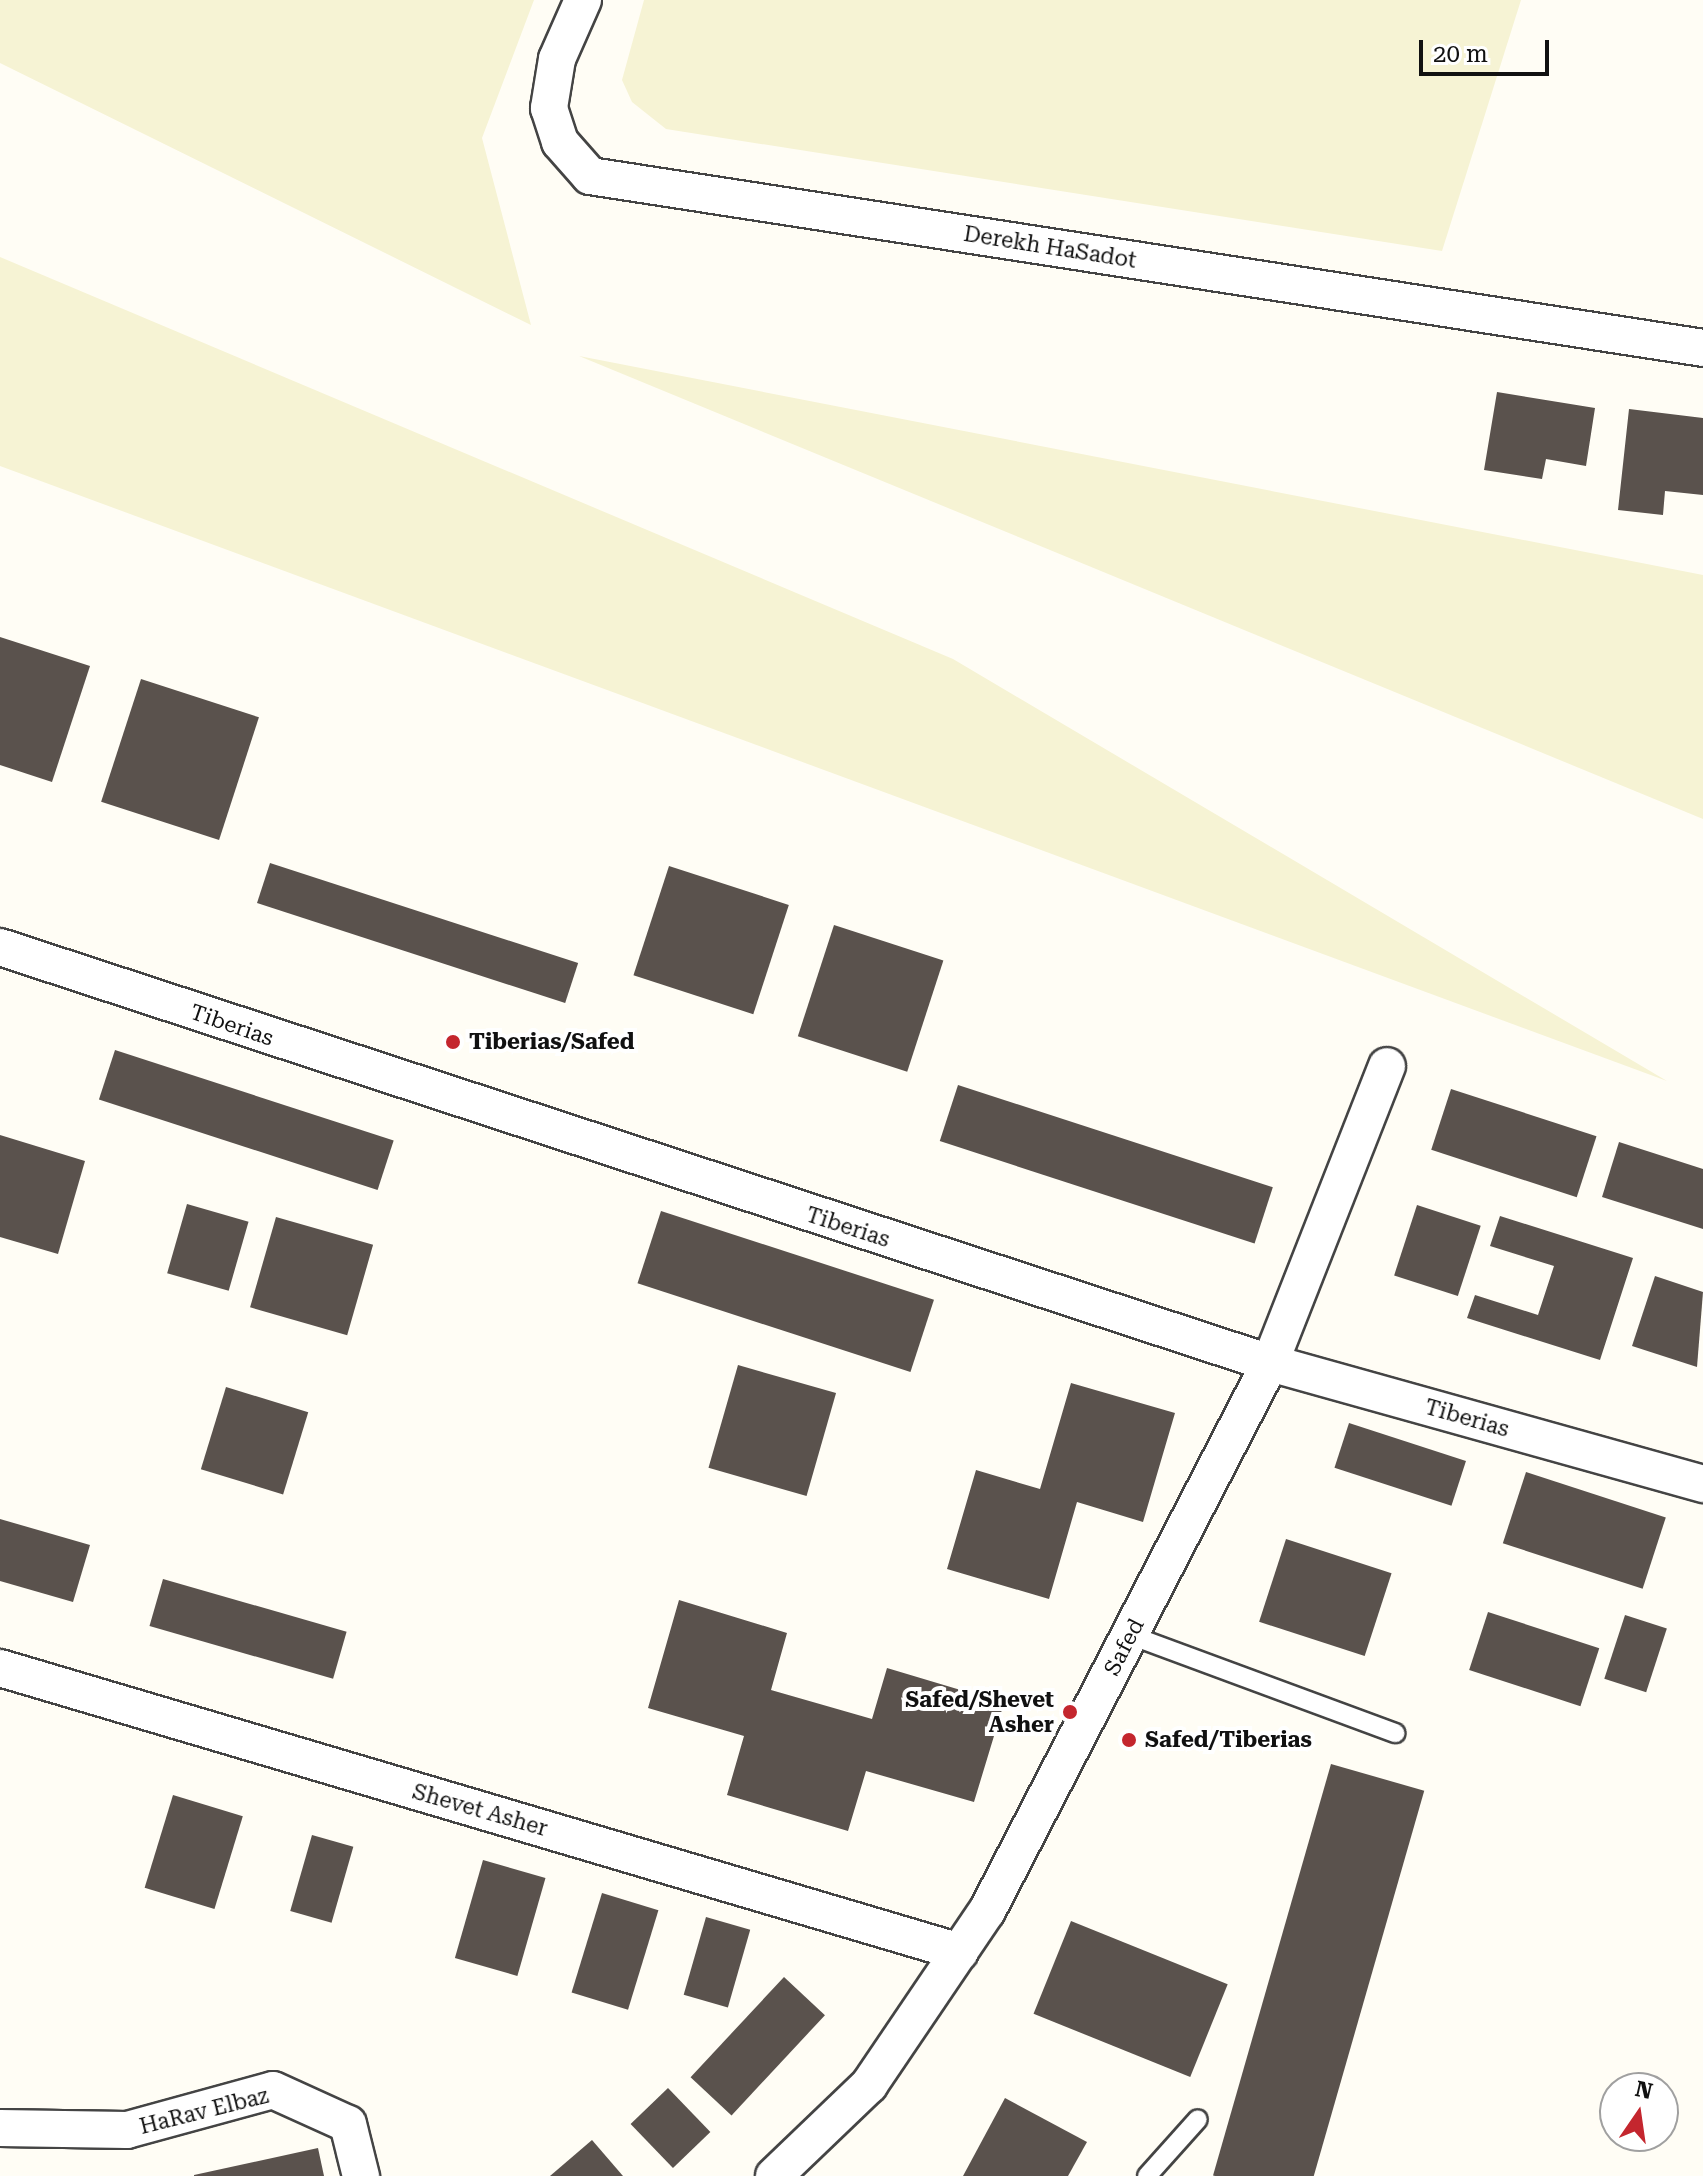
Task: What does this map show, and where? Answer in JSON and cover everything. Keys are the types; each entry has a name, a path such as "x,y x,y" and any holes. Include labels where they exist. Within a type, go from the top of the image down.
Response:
{"street":[{"name":"Derekh HaSadot","path":"583,0 557,59 549,108 560,142 590,176 1703,348"},
{"name":"Tiberias","path":"0,947 1270,1363 1703,1484"},
{"name":"Safed","path":"774,2176 869,2085 960,1952 1130,1635 1270,1363 1387,1066"},
{"name":"Shevet Asher","path":"0,1668 960,1952"},
{"name":"HaRav Elbaz","path":"0,2128 127,2130 273,2090 348,2124 361,2176"}],"lane":[{"path":"1130,1635 1395,1733"},
{"path":"1147,2176 1198,2119"}],"shaded area":[{"path":"0,0 534,0 482,138 531,325 0,63"},
{"path":"644,0 1521,0 1442,251 666,129 632,102 622,80"},
{"path":"0,257 953,659 1667,1081 0,466"},
{"path":"579,356 1703,575 1703,819"}],"building":[{"path":"1497,392 1595,408 1586,466 1546,459 1542,479 1484,470"},
{"path":"1629,409 1703,418 1703,495 1665,491 1663,515 1618,510"},
{"path":"0,637 90,666 52,782 0,765"},
{"path":"141,679 259,717 219,840 101,802"},
{"path":"270,863 578,963 565,1003 257,903"},
{"path":"669,866 789,905 753,1014 633,975"},
{"path":"834,925 943,961 907,1072 798,1036"},
{"path":"115,1050 394,1141 378,1190 99,1099"},
{"path":"958,1085 1273,1187 1255,1243 940,1141"},
{"path":"1451,1089 1597,1136 1577,1197 1431,1150"},
{"path":"0,1135 85,1161 58,1254 0,1237"},
{"path":"1619,1142 1703,1169 1703,1229 1602,1197"},
{"path":"187,1204 249,1222 229,1291 167,1273"},
{"path":"1417,1205 1481,1226 1458,1296 1394,1275"},
{"path":"661,1211 934,1300 910,1372 638,1283"},
{"path":"1500,1216 1633,1258 1600,1360 1467,1318 1475,1295 1538,1315 1554,1266 1490,1246"},
{"path":"276,1217 373,1245 347,1335 250,1307"},
{"path":"1655,1276 1703,1292 1697,1367 1632,1346"},
{"path":"738,1365 836,1393 807,1496 709,1468"},
{"path":"1071,1383 1175,1413 1143,1522 1077,1502 1049,1599 947,1569 976,1470 1040,1489"},
{"path":"226,1387 308,1412 283,1494 201,1469"},
{"path":"1349,1423 1466,1461 1451,1506 1334,1468"},
{"path":"1526,1472 1666,1517 1643,1589 1503,1543"},
{"path":"0,1519 90,1545 73,1602 0,1581"},
{"path":"1286,1539 1392,1573 1365,1656 1259,1622"},
{"path":"163,1579 347,1632 333,1679 149,1626"},
{"path":"679,1600 787,1633 771,1690 872,1719 887,1668 1004,1703 974,1802 866,1771 848,1831 727,1795 744,1736 648,1708"},
{"path":"1488,1612 1599,1648 1580,1706 1469,1670"},
{"path":"1625,1615 1667,1629 1646,1692 1604,1679"},
{"path":"1331,1764 1424,1791 1314,2176 1213,2175"},
{"path":"173,1795 243,1816 214,1909 145,1888"},
{"path":"312,1835 353,1847 332,1923 290,1911"},
{"path":"483,1860 545,1878 517,1976 455,1958"},
{"path":"602,1893 658,1910 628,2010 572,1992"},
{"path":"706,1917 750,1930 728,2008 684,1995"},
{"path":"1071,1921 1228,1984 1190,2077 1034,2014"},
{"path":"784,1977 825,2015 732,2115 691,2077"},
{"path":"668,2088 710,2132 673,2168 631,2124"},
{"path":"1005,2098 1087,2142 1068,2176 963,2176"},
{"path":"592,2140 623,2176 550,2176"},
{"path":"318,2148 324,2176 194,2176 194,2175"}],"place":[{"name":"Tiberias/Safed","path":"453,1042"},
{"name":"Safed/Shevet Asher","path":"1070,1712"},
{"name":"Safed/Tiberias","path":"1129,1740"}]}
